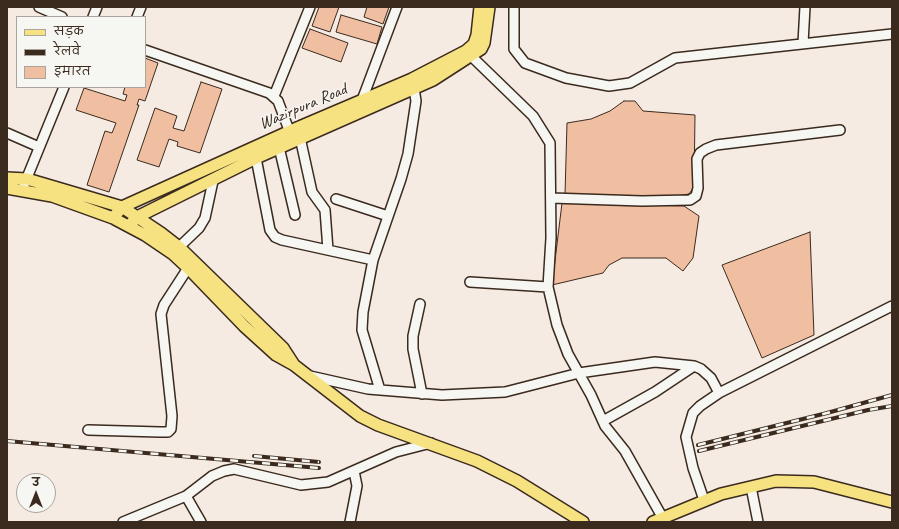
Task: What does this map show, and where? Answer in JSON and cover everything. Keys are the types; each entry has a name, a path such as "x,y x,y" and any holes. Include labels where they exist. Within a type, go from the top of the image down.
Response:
{"main road":[{"name":"Wazirpura Road","path":"113,218 122,208 278,143 413,83 468,53 474,44 477,35 481,8"},
{"name":"Wazirpura Road","path":"295,135 362,100 413,83"},
{"name":"Wazirpura Road","path":"129,226 137,217 213,181 256,158 278,143"},
{"path":"7,178 113,218 176,250 188,268 244,326 276,356 294,365"},
{"path":"7,188 24,184 122,208 137,217 176,250 283,348 294,365 305,375 360,416 477,460 518,480 583,522"},
{"path":"653,522 664,520 704,500 776,481 814,482 892,502"}],"street":[{"path":"39,7 60,16"},
{"path":"138,16 142,7"},
{"path":"274,96 310,7"},
{"path":"362,100 397,7"},
{"path":"514,7 514,49 525,63 566,78 609,86 630,83 675,58 892,34"},
{"path":"803,43 805,7"},
{"path":"146,50 264,91 274,96 295,135 312,192 325,210 328,250"},
{"path":"468,53 533,116 550,142 551,238 548,287 562,339 603,421 625,452 664,520"},
{"path":"380,390 362,330 363,312 374,260 402,179 408,154 416,107 413,83"},
{"path":"24,184 64,88"},
{"path":"551,198 642,201 690,200 696,196 698,188 697,159 700,153 706,149 716,145 840,130"},
{"path":"7,133 39,147"},
{"path":"278,143 295,215"},
{"path":"256,158 271,233 282,240 374,260"},
{"path":"176,250 199,228 205,218 213,181"},
{"path":"336,198 388,216"},
{"path":"88,430 168,432 171,429 172,416 161,314 164,305 188,268"},
{"path":"470,282 548,287"},
{"path":"420,304 413,336 412,349 422,394"},
{"path":"704,500 693,468 686,437 694,413 700,406 719,393 892,306"},
{"path":"305,375 368,389 442,396 505,392 579,373 644,362 694,366 707,373 719,393"},
{"path":"603,421 655,392 694,366"},
{"path":"123,522 186,496 212,476 234,469 301,485 328,482 396,452 432,443"},
{"path":"350,522 357,486 354,470"},
{"path":"751,488 758,522"},
{"path":"186,496 201,522"}],"building":[{"path":"319,7 339,7 330,32 312,26"},
{"path":"367,7 389,7 383,24 364,17"},
{"path":"341,15 382,27 377,44 336,32"},
{"path":"310,29 348,43 341,62 302,48"},
{"path":"146,58 158,63 145,101 139,99 137,105 139,105 109,192 87,185 105,131 112,133 116,123 76,110 84,88 125,101 127,95 123,94 125,88 146,88"},
{"path":"201,82 222,89 200,153 177,146 178,142 169,139 159,167 137,160 155,108 177,116 173,128 184,131"},
{"path":"624,101 635,101 643,111 695,115 694,187 689,194 669,197 565,195 567,123 591,119 610,111"},
{"path":"562,203 684,206 699,216 693,258 683,271 666,258 622,258 609,265 603,273 552,285"},
{"path":"810,232 814,335 762,358 722,265"}],"railway":[{"path":"698,445 827,413 892,395"},
{"path":"699,451 868,410 892,406"},
{"path":"7,441 319,468"},
{"path":"254,456 319,462"}]}
